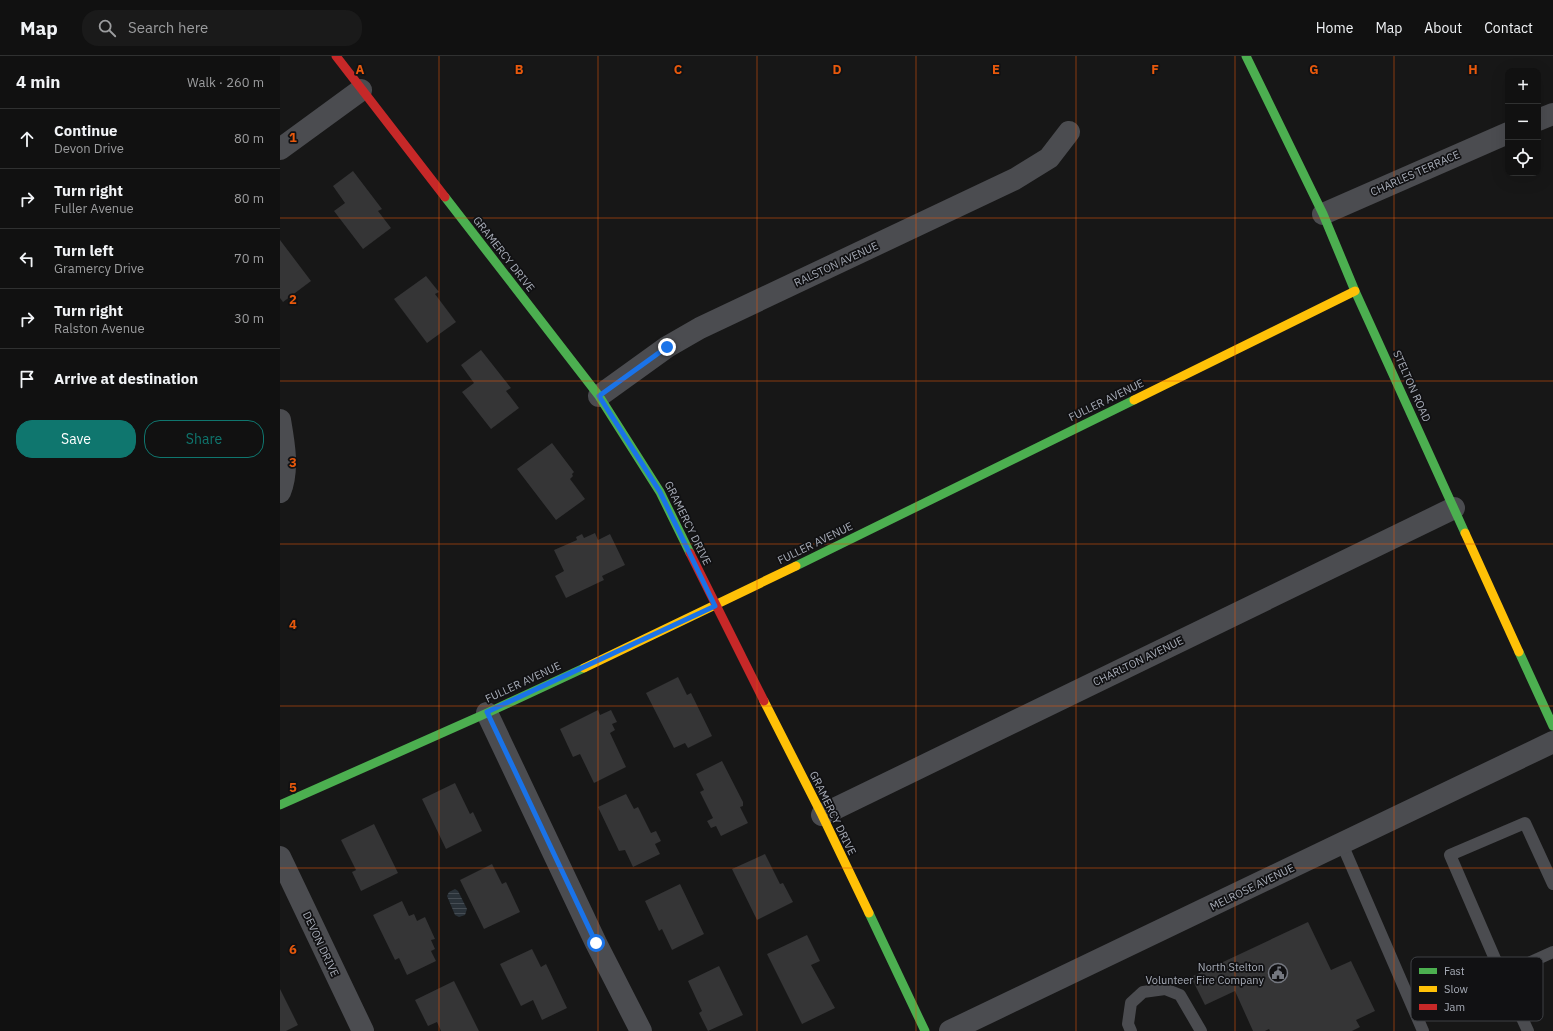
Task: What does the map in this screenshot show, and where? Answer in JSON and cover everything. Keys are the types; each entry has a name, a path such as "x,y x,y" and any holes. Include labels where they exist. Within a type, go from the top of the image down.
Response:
{"street":[{"name":"GRAMERCY DRIVE","path":"336,56 599,396 660,492 715,606 822,815 925,1031"},
{"name":"STELTON ROAD","path":"1246,56 1323,214 1355,291 1553,726"},
{"path":"280,149 361,90"},
{"path":"1541,119 1553,114"},
{"name":"RALSTON AVENUE","path":"599,396 667,347 700,328 1015,179 1049,158 1069,132"},
{"name":"CHARLES TERRACE","path":"1323,214 1505,134"},
{"name":"FULLER AVENUE","path":"280,805 487,712 715,606 1355,291"},
{"path":"280,420 285,446 283,484 280,492"},
{"name":"CHARLTON AVENUE","path":"822,815 1454,508"},
{"path":"487,712 596,943 641,1031"},
{"name":"MELROSE AVENUE","path":"950,1031 1553,742"},
{"name":"DEVON DRIVE","path":"280,856 363,1031"}],"lane":[{"path":"1495,957 1450,855 1526,823 1552,880"},
{"path":"1342,844 1411,1003"},
{"path":"1541,957 1553,952"},
{"path":"1131,1031 1128,1024 1131,1003 1144,992 1165,989 1180,995 1201,1031"},
{"path":"1419,1021 1423,1031"},
{"path":"1523,1021 1528,1031"}],"shaded area":[{"path":"455,889 458,891 467,909 465,915 459,917 455,915 447,896 449,892"}],"building":[{"path":"353,171 382,209 378,211 391,228 363,249 334,211 345,203 333,186"},
{"path":"280,240 311,281 283,302 280,298"},
{"path":"426,276 439,292 435,294 456,322 427,343 394,299"},
{"path":"481,350 511,388 506,391 519,408 491,429 462,392 474,383 461,365"},
{"path":"552,443 574,472 570,479 585,499 556,520 517,469"},
{"path":"595,533 598,540 610,534 625,565 602,576 604,580 566,598 555,576 564,571 554,550 577,540 576,537 582,534 584,538"},
{"path":"678,677 687,695 691,693 712,736 688,748 685,743 674,748 646,693"},
{"path":"598,710 600,715 611,710 617,722 612,724 615,730 610,733 626,767 594,783 580,754 573,757 560,729"},
{"path":"722,761 743,802 743,806 740,807 748,823 721,836 716,826 711,828 707,821 713,818 700,792 704,790 696,774"},
{"path":"455,783 470,814 473,812 482,831 446,849 422,799"},
{"path":"626,794 634,809 638,807 651,833 656,831 661,841 655,844 660,854 633,867 625,850 619,851 598,807"},
{"path":"374,824 398,873 361,891 352,872 356,870 341,840"},
{"path":"765,854 780,884 783,883 793,902 757,920 732,869"},
{"path":"492,864 502,884 506,882 520,912 484,929 460,880"},
{"path":"680,884 704,934 672,950 662,929 659,931 645,901"},
{"path":"402,901 409,916 414,914 417,921 425,917 435,939 431,940 435,949 431,951 436,961 407,975 399,958 395,960 373,915"},
{"name":"North Stelton Volunteer Fire Company","path":"1308,922 1331,970 1351,961 1375,1011 1356,1020 1360,1027 1352,1031 1270,1031 1269,1029 1265,1031 1253,1031 1235,991 1205,1005 1191,977"},
{"path":"807,935 820,961 811,965 835,1008 802,1024 767,954"},
{"path":"532,949 541,967 546,964 567,1008 542,1020 533,1000 521,1006 500,964"},
{"path":"719,966 743,1015 708,1031 699,1013 702,1011 688,981"},
{"path":"454,981 479,1031 441,1031 437,1022 428,1026 415,1000"},
{"path":"280,989 298,1025 286,1031 280,1031"}],"traffic: fast":[{"path":"1246,56 1323,214 1355,291 1465,533"},
{"path":"445,197 599,396 660,492 690,553"},
{"path":"796,566 1134,400"},
{"path":"1519,652 1553,726"},
{"path":"280,805 584,668"},
{"path":"869,913 925,1031"}],"traffic: slow":[{"path":"1134,400 1355,291"},
{"path":"1465,533 1519,652"},
{"path":"584,668 796,566"},
{"path":"764,701 822,815 869,913"}],"traffic: jam":[{"path":"336,56 445,197"},
{"path":"690,553 764,701"}],"place":[{"name":"North Stelton Volunteer Fire Company","path":"1278,973"}],"route":[{"path":"596,943 487,712 715,606 660,492 599,396 667,347"}]}
